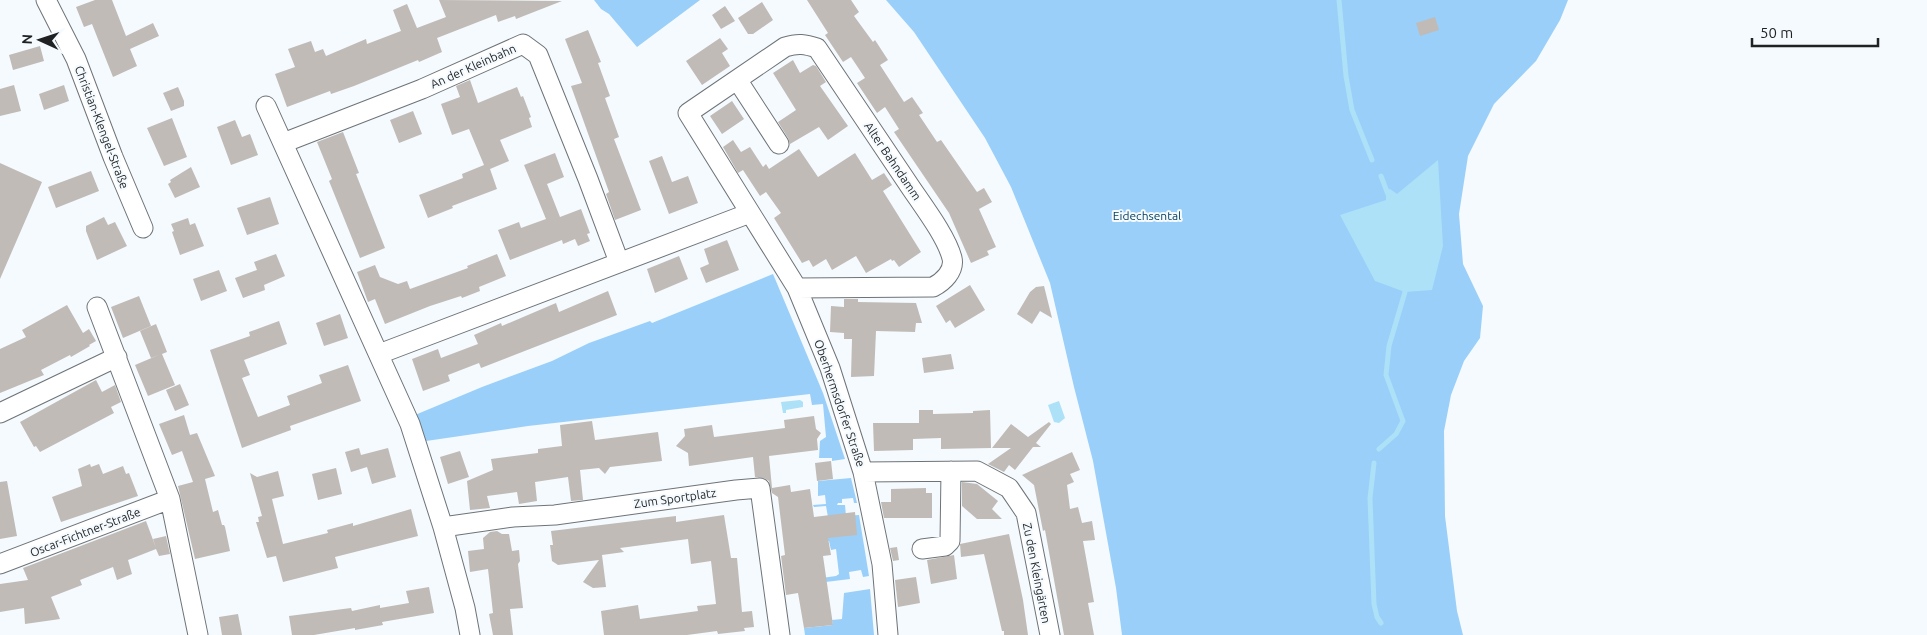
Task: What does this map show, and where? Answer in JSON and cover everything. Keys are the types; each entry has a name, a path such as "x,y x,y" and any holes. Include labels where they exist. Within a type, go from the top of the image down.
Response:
{"street":[{"name":"Christian-Klengel-Straße","path":"46,0 76,59 112,157 143,228"},
{"name":"An der Kleinbahn","path":"283,143 422,89 522,44 538,55 619,262"},
{"name":"Alter Bahndamm","path":"688,113 738,81 785,47 806,44 817,48 937,228 952,258 952,269 950,272 939,284 932,288 797,288"},
{"path":"738,81 779,144"},
{"path":"266,106 410,424 443,527 465,608 470,635"},
{"name":"Oberhermsdorfer Straße","path":"688,113 797,288 830,368 864,472 882,564 888,635"},
{"path":"378,354 750,213"},
{"path":"97,307 170,499 198,635"},
{"path":"0,413 117,357"},
{"path":"922,549 945,546 950,540 951,471"},
{"name":"Zu den Kleingärten","path":"864,472 977,471 1009,488 1026,513 1050,635"},
{"name":"Zum Sportplatz","path":"443,527 513,517 555,515 760,488 780,635"},
{"name":"Oscar-Fichtner-Straße","path":"0,564 170,499"}],"green space":[{"path":"594,0 700,0 637,47 609,14 601,9"},
{"name":"Eidechsental","path":"886,0 1568,0 1560,20 1536,61 1494,104 1468,156 1459,214 1463,264 1483,306 1480,338 1464,361 1451,395 1444,431 1445,516 1457,611 1463,635 1122,635 1116,588 1093,461 1050,283 1011,187 985,138 914,32"},
{"path":"773,274 823,393 845,459 832,461 832,458 819,458 820,441 826,437 823,404 812,405 810,394 528,426 426,441 415,415 552,361 589,343 650,321 652,323"},
{"path":"851,478 857,503 854,503 853,498 842,499 842,503 837,505 845,505 846,516 859,515 869,576 863,577 861,570 849,572 850,579 793,586 793,582 839,574 836,549 831,550 829,541 821,542 828,517 826,506 814,507 813,505 826,504 825,495 818,496 818,481"},
{"path":"870,589 874,635 805,635 804,628 833,625 832,620 842,619 844,593"}],"shaded area":[{"path":"1438,160 1443,246 1432,290 1405,292 1375,281 1340,215 1386,200 1386,191 1390,189 1397,194"},
{"path":"800,400 803,402 803,407 786,410 786,413 783,413 781,402"},
{"path":"1059,401 1065,418 1059,423 1054,422 1048,405"}],"building":[{"path":"95,0 112,0 126,36 153,23 159,36 130,49 137,66 113,77 92,24 84,27 76,7"},
{"path":"439,0 562,1 516,19 515,16 498,22 496,15 437,38 442,52 354,86 331,94 330,91 287,107 275,74 295,67 288,49 311,41 315,52 323,49 326,56 366,39 367,44 401,31 393,10 407,4 417,28 446,17"},
{"path":"807,0 851,0 859,12 854,16 873,42 875,40 888,60 880,65 904,102 912,97 923,113 919,115 937,142 941,140 977,192 984,188 992,202 979,209 996,247 987,251 989,255 971,263 949,213 894,132 899,129 885,107 877,113 857,83 865,78 851,57 843,62 825,35 828,33"},
{"path":"762,2 773,20 753,34 748,34 738,18"},
{"path":"725,6 735,21 721,29 712,15"},
{"path":"1435,17 1439,30 1420,36 1416,23"},
{"path":"588,30 601,62 598,63 610,96 605,98 619,137 614,139 641,210 615,220 606,194 609,192 571,86 582,83 565,39"},
{"path":"720,38 728,49 722,53 730,66 702,85 686,61"},
{"path":"40,46 44,61 13,70 9,55"},
{"path":"793,60 800,73 813,65 816,66 826,82 820,86 848,126 828,140 819,127 790,144 778,122 796,110 773,73"},
{"path":"470,80 478,103 517,87 521,97 523,96 531,117 529,118 532,127 500,140 509,161 490,169 497,189 452,206 453,208 428,218 419,195 463,178 462,174 484,165 469,129 452,135 441,104 460,97 456,86"},
{"path":"14,85 21,111 0,116 0,89"},
{"path":"64,85 69,101 44,110 39,94"},
{"path":"178,87 184,101 184,106 171,111 163,93"},
{"path":"732,101 744,119 722,134 710,116"},
{"path":"413,111 422,134 399,143 390,120"},
{"path":"172,118 187,157 164,166 147,128"},
{"path":"235,120 242,137 250,134 258,155 231,165 217,127"},
{"path":"343,132 359,173 356,174 385,248 360,258 329,181 332,179 317,142"},
{"path":"733,140 741,152 750,147 763,167 766,164 769,169 799,149 818,177 855,153 872,180 884,173 892,185 883,191 921,252 899,267 891,259 866,273 856,256 832,270 826,259 813,267 809,260 802,263 774,218 781,213 766,192 760,196 743,170 738,173 723,147"},
{"path":"555,153 564,177 547,184 560,217 581,209 590,233 587,234 590,241 578,246 575,239 563,244 562,240 510,260 498,230 519,222 521,228 546,219 524,165"},
{"path":"662,156 672,182 688,176 698,203 669,214 649,161"},
{"path":"0,163 42,182 0,279"},
{"path":"191,167 200,187 175,198 168,184 171,182 170,180"},
{"path":"91,171 99,191 56,208 48,187"},
{"path":"270,197 279,224 247,235 237,208"},
{"path":"104,217 108,225 115,222 127,246 97,260 86,231 86,226"},
{"path":"188,218 190,225 195,223 204,246 180,255 171,224"},
{"path":"727,240 739,270 706,283 700,268 709,264 704,249"},
{"path":"276,254 285,276 264,285 265,290 243,298 235,278 257,270 254,262"},
{"path":"497,254 506,276 479,287 480,291 462,298 461,296 430,306 385,324 375,299 368,302 357,272 375,265 380,277 398,284 407,281 410,289 468,268 467,266"},
{"path":"679,256 688,279 655,293 647,269"},
{"path":"219,270 227,291 201,301 193,279"},
{"path":"970,285 985,310 955,328 950,320 946,323 936,306"},
{"path":"1044,286 1052,318 1040,311 1032,324 1017,314 1030,292 1036,287"},
{"path":"608,291 617,315 481,368 479,363 448,375 450,381 423,391 412,359 438,349 441,358 478,344 474,335 501,323 502,326 556,303 559,312"},
{"path":"139,296 151,326 123,338 111,307"},
{"path":"844,299 858,299 858,302 916,303 922,323 916,323 915,332 876,331 874,376 851,377 852,339 844,339 844,333 830,332 831,306 844,307"},
{"path":"67,305 83,333 89,329 96,341 71,357 70,355 41,370 44,375 0,393 0,349 26,337 22,330"},
{"path":"340,314 348,338 324,346 316,323"},
{"path":"279,321 287,344 244,360 250,375 242,378 258,417 290,405 287,396 322,383 319,375 348,365 361,401 290,426 291,430 242,448 210,350 250,336 249,332"},
{"path":"156,324 167,352 162,354 175,385 148,396 135,365 161,354 151,358 140,331"},
{"path":"951,354 954,369 924,373 922,358"},
{"path":"96,380 102,392 115,385 121,402 111,407 114,413 40,452 36,446 34,447 20,422"},
{"path":"180,384 189,405 175,411 166,390"},
{"path":"919,410 933,410 933,414 973,413 973,411 990,410 991,448 941,449 941,438 913,439 913,450 874,451 873,423 919,423"},
{"path":"184,415 190,435 197,433 215,476 205,479 213,512 218,510 222,525 225,527 230,551 195,559 178,486 193,482 182,451 172,455 159,424"},
{"path":"814,416 816,429 821,433 817,439 818,450 769,456 772,488 790,485 791,492 810,489 814,517 855,512 857,535 828,538 831,555 823,556 833,625 804,628 798,593 786,595 781,556 785,555 778,497 772,493 769,481 764,478 755,477 753,457 689,466 688,453 676,446 685,436 684,429 712,425 714,437 785,428 784,420"},
{"path":"592,421 595,440 658,432 662,461 610,467 605,474 599,468 580,470 583,500 571,501 568,477 535,482 537,501 519,504 517,492 487,496 490,508 470,510 467,481 493,470 491,459 538,453 538,449 562,446 560,425"},
{"path":"1049,422 1051,424 1036,443 1041,447 1033,447 1015,470 1009,465 1004,472 988,464 1011,448 992,448 1011,424 1028,437"},
{"path":"359,448 361,455 388,448 396,477 372,484 367,467 351,472 345,452"},
{"path":"460,451 469,477 448,484 440,457"},
{"path":"1072,452 1080,470 1070,474 1074,482 1067,485 1070,509 1078,507 1082,523 1092,521 1095,540 1083,541 1094,602 1088,603 1094,635 1064,635 1045,530 1043,531 1034,485 1022,475"},
{"path":"831,461 833,479 817,481 815,463"},
{"path":"90,464 91,467 99,464 103,474 123,466 126,474 129,473 138,496 61,522 52,497 82,486 78,469"},
{"path":"336,468 342,494 318,500 312,474"},
{"path":"278,471 284,496 272,499 283,544 328,533 327,530 353,523 353,526 411,509 418,536 335,557 338,568 283,582 276,556 267,558 256,522 259,522 258,517 262,516 250,473 257,477"},
{"path":"7,481 17,536 0,539 0,482"},
{"path":"962,482 977,484 998,501 992,509 1002,519 977,519 962,506"},
{"path":"926,488 926,493 932,493 932,518 884,518 881,502 891,502 891,489"},
{"path":"724,515 731,558 737,558 742,612 752,611 754,627 744,628 745,631 718,634 717,631 687,635 604,635 601,611 638,605 640,619 698,611 697,606 716,604 711,561 691,564 688,539 620,548 624,552 602,555 606,587 593,588 583,582 599,560 558,565 552,561 550,545 553,545 551,531 676,516 676,522"},
{"path":"146,521 156,548 153,539 166,536 170,554 159,556 156,549 128,560 132,574 117,580 113,567 80,580 82,585 51,597 60,619 25,624 24,608 0,612 0,584 28,580 23,568"},
{"path":"497,531 502,534 509,534 512,551 519,550 520,561 518,564 523,608 510,609 513,635 493,635 489,614 493,613 488,569 470,572 468,551 484,549 483,538 490,532"},
{"path":"1009,534 1023,600 1028,635 1004,635 984,554 961,557 960,544"},
{"path":"897,547 899,560 893,561 890,548"},
{"path":"954,555 957,579 931,584 927,560"},
{"path":"916,577 920,603 898,607 895,580"},
{"path":"429,587 434,613 382,622 383,625 355,630 355,628 314,635 292,635 289,616 351,608 352,611 380,605 380,608 409,603 406,591"},
{"path":"238,614 242,635 222,635 219,617"}],"waterway":[{"path":"1339,0 1346,76 1352,110 1372,160"},
{"path":"1381,176 1389,197"},
{"path":"1379,449 1396,434 1403,421 1386,375 1389,346 1405,292 1404,287"},
{"path":"1374,463 1370,498 1374,604 1377,617 1381,623"}]}
